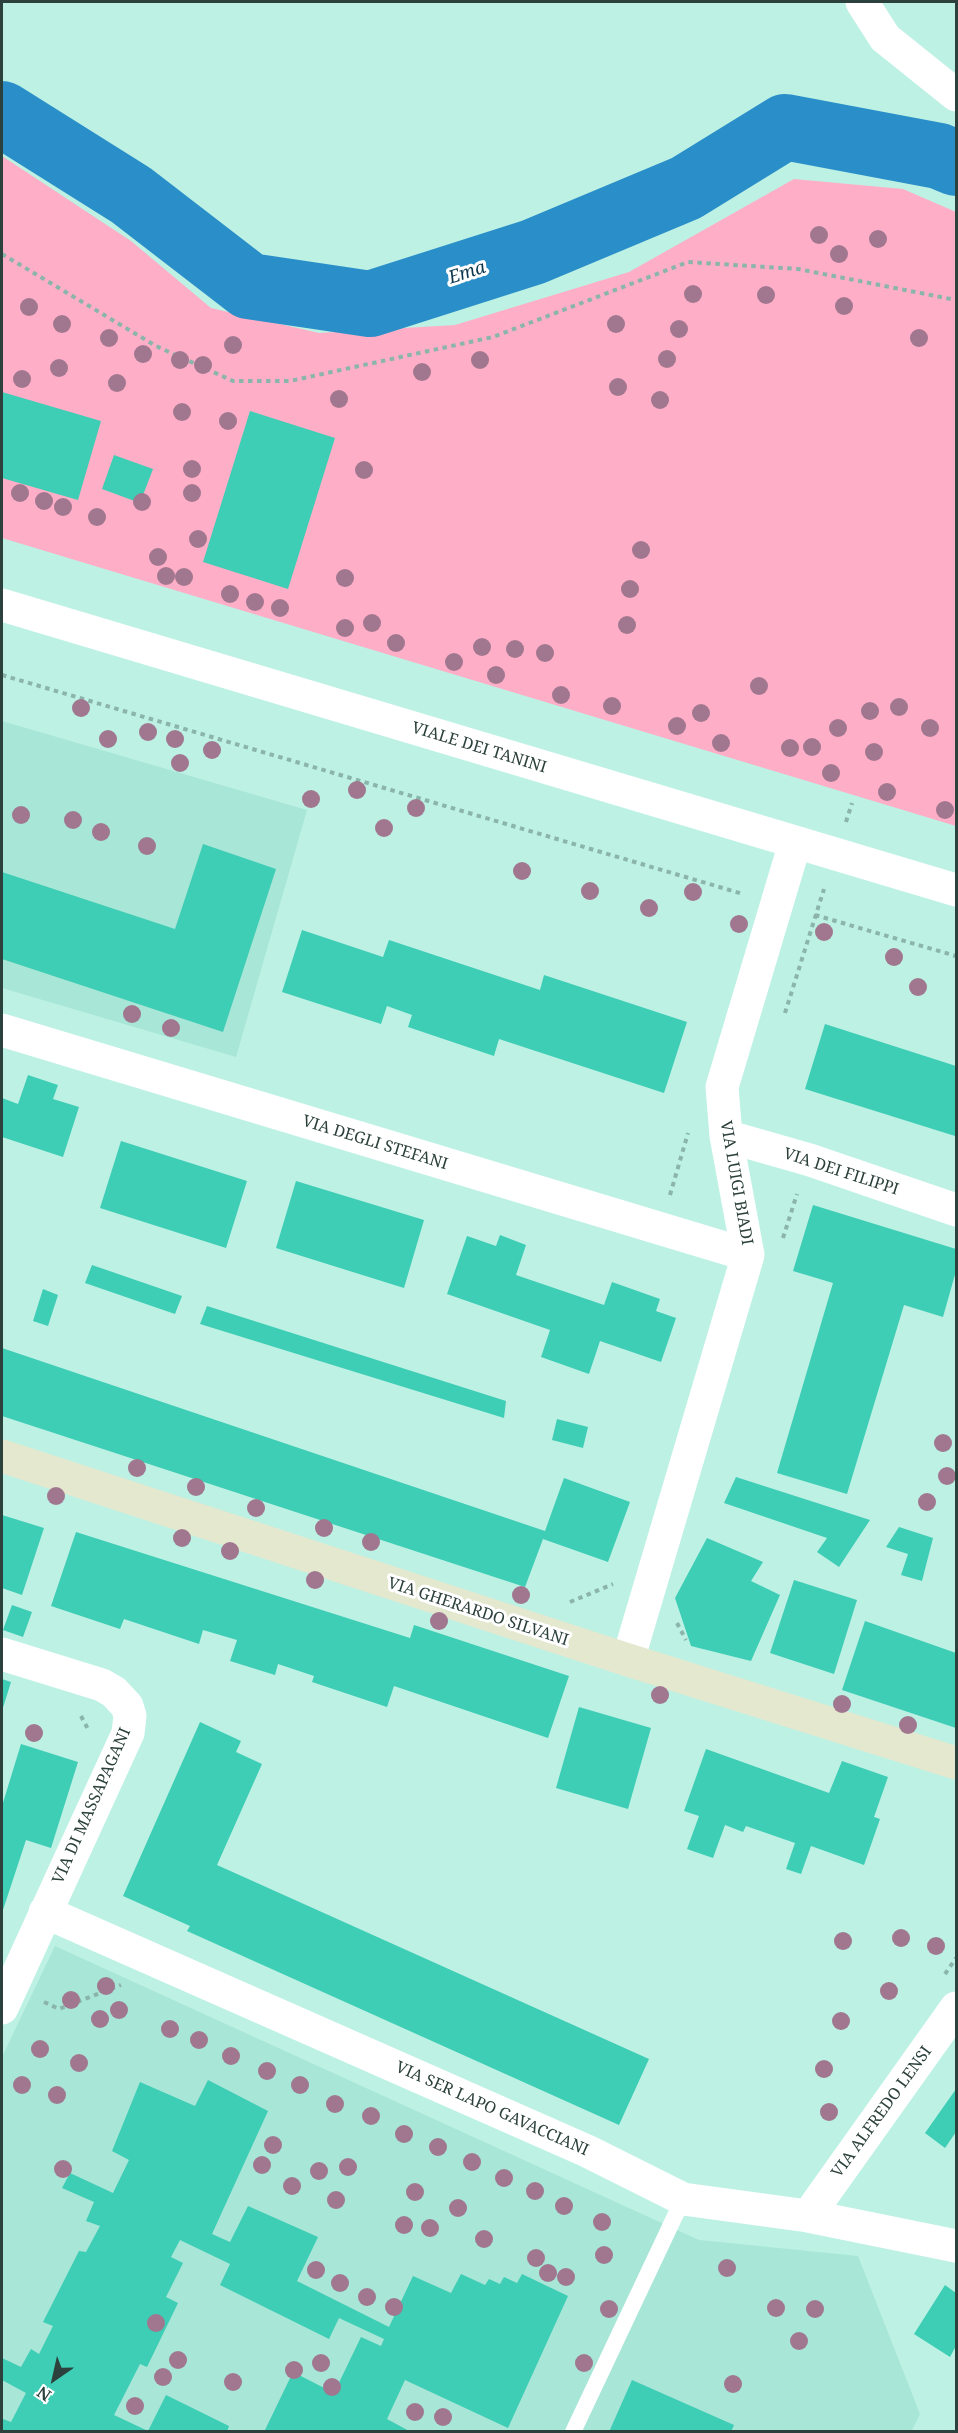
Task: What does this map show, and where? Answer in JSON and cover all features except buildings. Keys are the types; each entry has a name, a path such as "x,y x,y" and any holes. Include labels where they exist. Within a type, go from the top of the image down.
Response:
{"main road":[{"name":"VIA GHERARDO SILVANI","path":"2,1456 628,1660 957,1763"}],"street":[{"path":"862,2 885,38 957,95"},
{"name":"VIALE DEI TANINI","path":"2,605 957,891"},
{"name":"VIA LUIGI BIADI","path":"628,1660 748,1256 726,1136 722,1087 795,843"},
{"name":"VIA DEGLI STEFANI","path":"2,1030 748,1256"},
{"name":"VIA DEI FILIPPI","path":"726,1136 810,1160 957,1210"},
{"name":"VIA DI MASSAPAGANI","path":"2,1654 102,1684 114,1692 127,1706 130,1716 128,1733 45,1912 11,1961 2,2008"},
{"name":"VIA SER LAPO GAVACCIANI","path":"45,1912 587,2151 683,2199 808,2216 957,2246"},
{"name":"VIA ALFREDO LENSI","path":"808,2216 957,2008"}],"lane":[{"path":"573,2432 683,2199"}],"path":[{"path":"2,254 156,346 233,381 290,381 493,336 688,261 798,269 957,300"},
{"path":"2,675 746,895"},
{"path":"783,1019 815,916 957,956"},
{"path":"669,1198 689,1131"},
{"path":"781,1244 799,1188"},
{"path":"943,1977 957,1958"}],"shaded area":[{"path":"2,156 131,241 211,308 319,333 455,325 629,272 794,179 903,189 956,212 956,826 2,538"},
{"path":"2,721 307,810 236,1057 2,988"},
{"path":"55,1946 699,2240 858,2256 920,2414 911,2432 2,2431 2,2057"}],"waterway":[{"name":"Ema","path":"2,114 131,195 249,286 370,304 533,252 686,188 785,127 939,156 956,163"}]}
